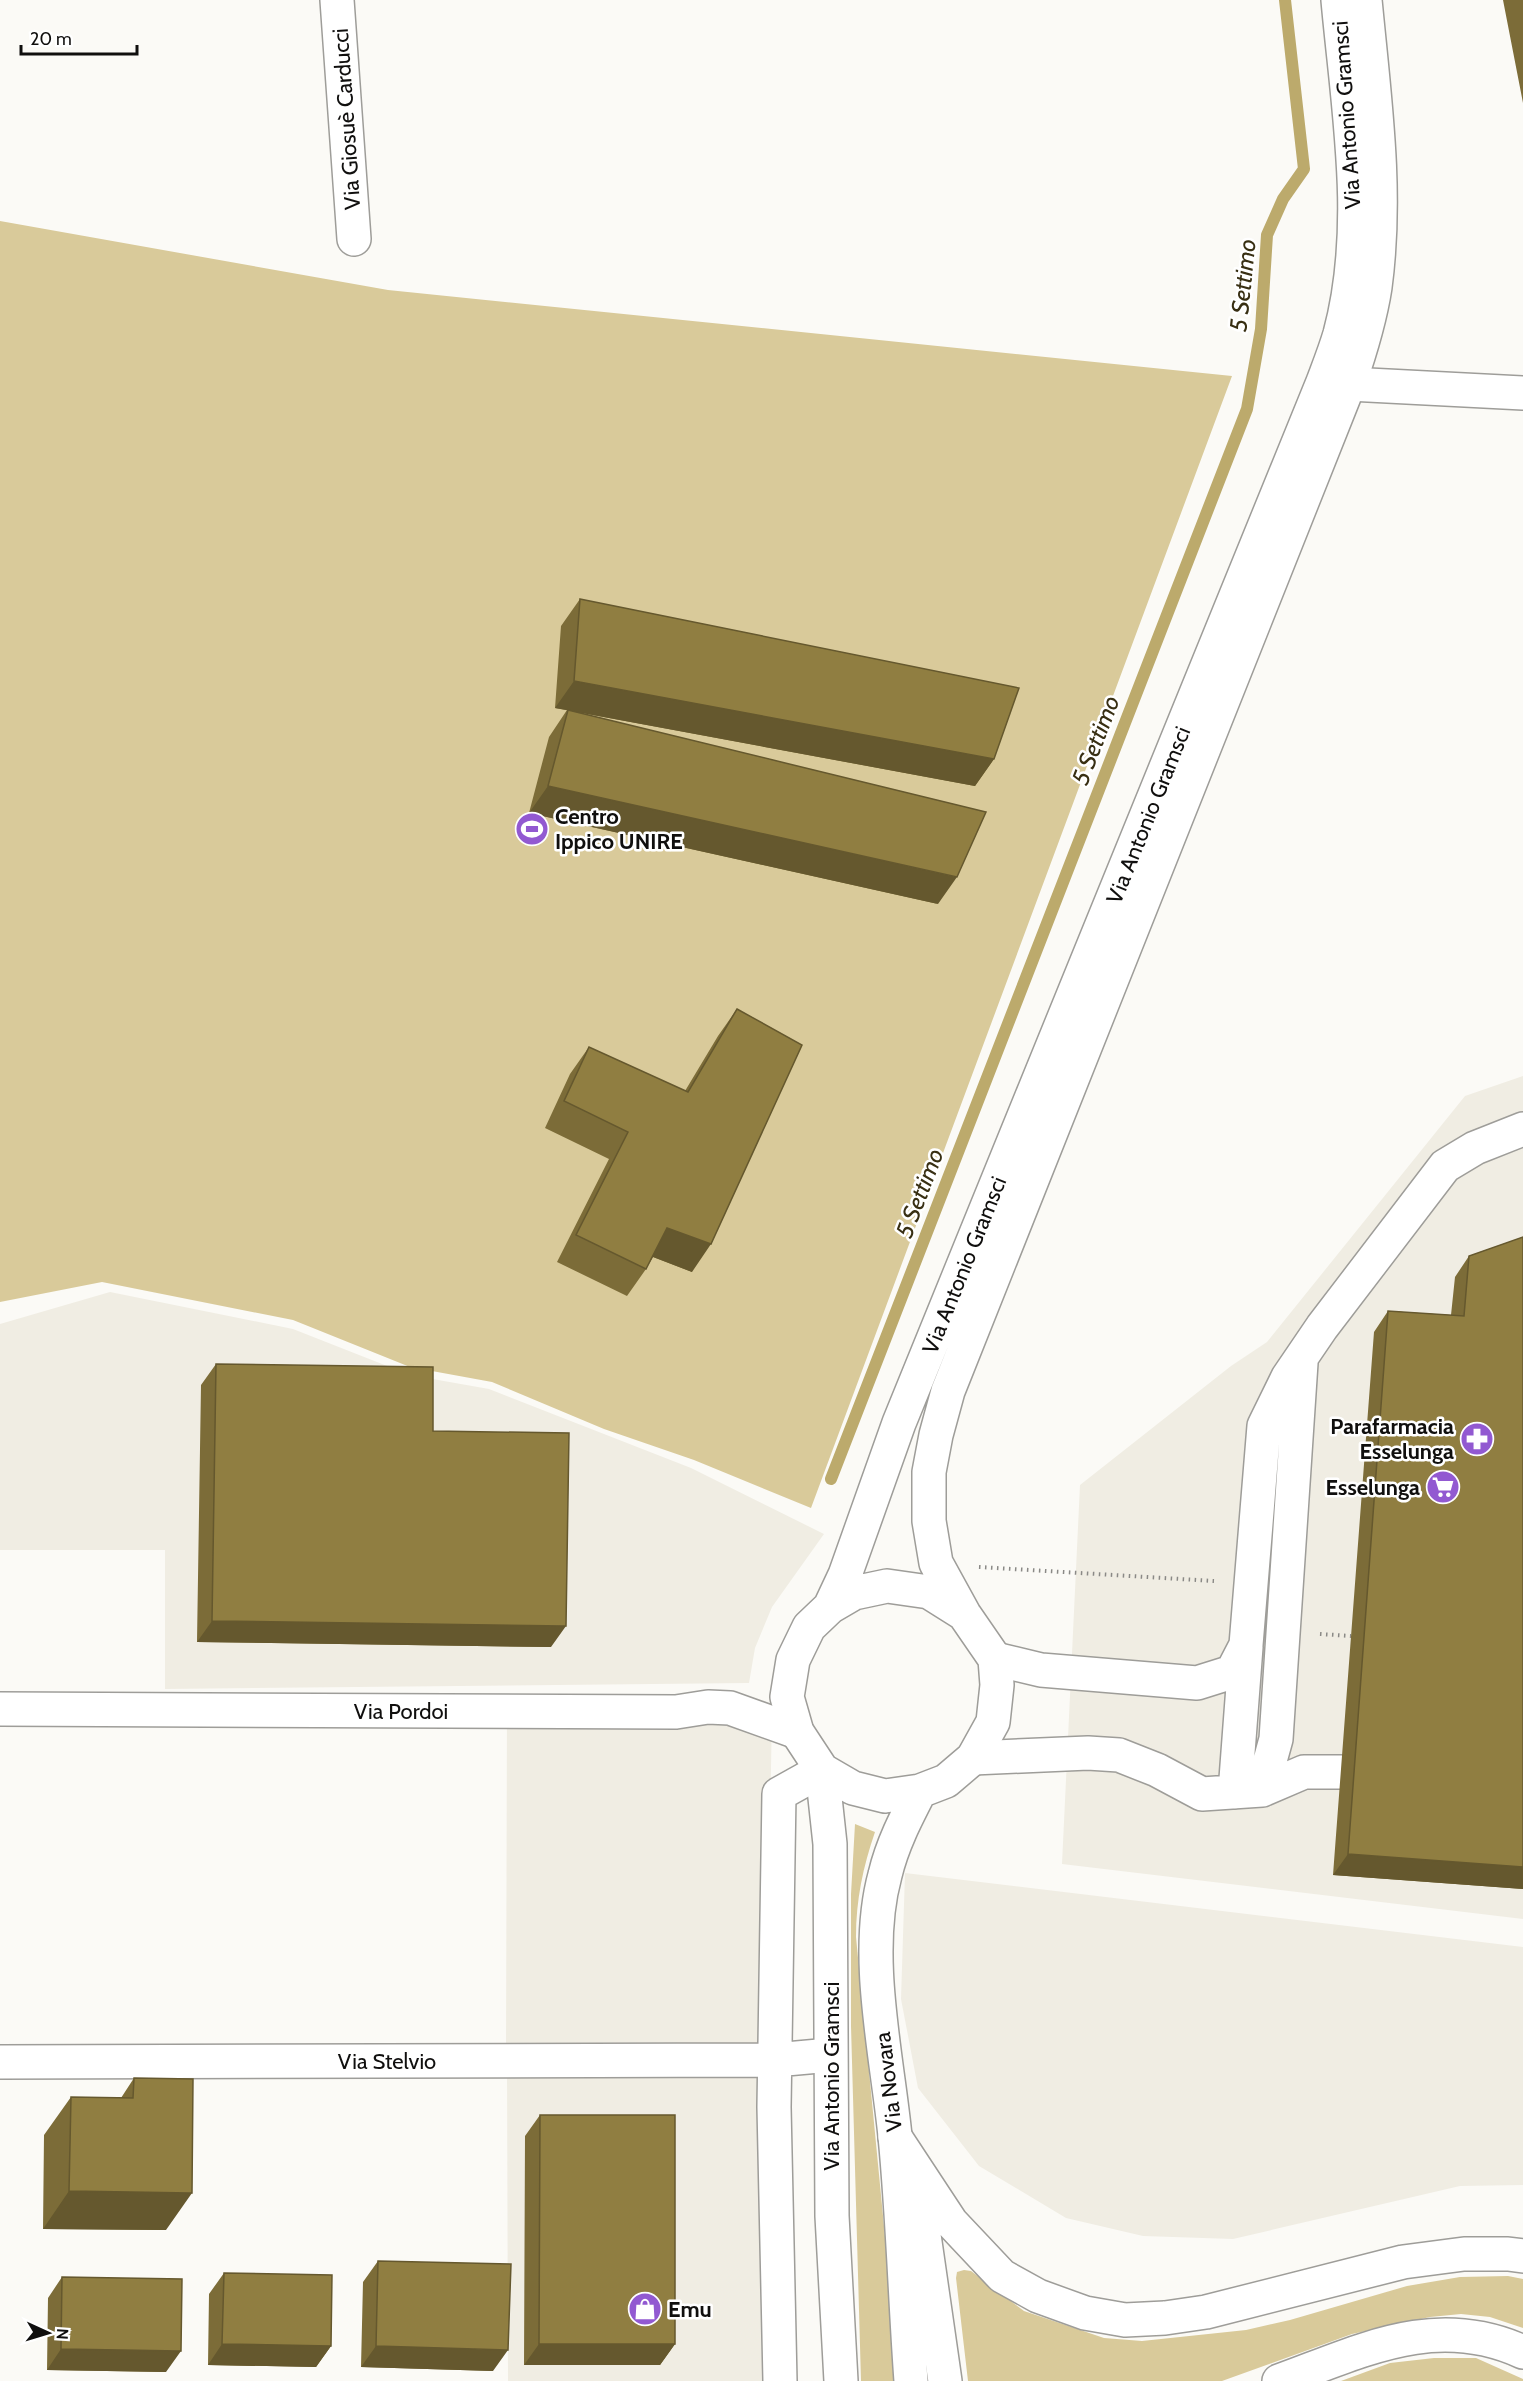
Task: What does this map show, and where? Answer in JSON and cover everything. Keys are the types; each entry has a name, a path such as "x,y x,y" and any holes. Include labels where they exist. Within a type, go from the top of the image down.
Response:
{"main road":[{"name":"Via Giosuè Carducci","path":"337,0 354,239"},
{"name":"Via Antonio Gramsci","path":"830,1607 845,1575 899,1422 1296,449 1340,334 1353,242 1354,172 1338,0"},
{"name":"Via Antonio Gramsci","path":"964,1614 936,1563 929,1521 929,1472 948,1391 1349,384 1363,342 1372,299 1380,234 1380,170 1365,0"},
{"path":"1349,384 1523,393"},
{"path":"1249,1791 1246,1645 1264,1426 1288,1377 1302,1356 1445,1166 1474,1148 1523,1129"},
{"path":"1249,1791 1276,1739 1302,1356"},
{"path":"887,1586 929,1592 964,1614 995,1659 997,1685 993,1722 973,1758 946,1781 920,1791 885,1796 853,1788 822,1770 797,1732 787,1697 793,1660 809,1627 830,1607 854,1593 887,1586"},
{"path":"995,1659 1041,1670 1197,1683 1232,1672 1246,1645"},
{"name":"Via Pordoi","path":"0,1708 676,1712 708,1707 730,1708 797,1732"},
{"path":"973,1758 1088,1753 1119,1755 1157,1770 1202,1794 1249,1791 1304,1772 1341,1772"},
{"name":"Via Antonio Gramsci","path":"822,1770 830,1844 832,2216 841,2381"},
{"path":"780,2381 775,2060 779,1794 822,1770"},
{"name":"Via Novara","path":"911,2381 895,2137 877,1970 877,1913 885,1875 897,1838 920,1791"},
{"name":"Via Stelvio","path":"0,2062 775,2060 830,2055"},
{"path":"895,2137 951,2222 1002,2276 1038,2296 1085,2313 1125,2320 1165,2318 1206,2312 1403,2262 1464,2254 1523,2256"},
{"path":"895,2137 924,2235 945,2381"},
{"path":"1279,2381 1392,2340 1437,2334 1470,2336 1523,2352"}],"path":[{"path":"1083,1574 1191,1580"}],"shaded area":[{"name":"Centro Ippico UNIRE","path":"0,221 388,290 1232,376 811,1508 694,1460 604,1429 492,1382 410,1367 293,1320 102,1282 0,1302"},
{"path":"1523,1076 1523,1919 1062,1864 1080,1485 1231,1366 1267,1342 1465,1096"},
{"path":"110,1292 293,1329 410,1375 489,1389 691,1468 824,1534 772,1607 755,1648 749,1683 165,1689 165,1550 0,1550 0,1324"},
{"path":"507,1705 772,1712 766,2050 506,2053"},
{"path":"855,1824 875,1832 861,1884 856,1937 899,2381 861,2381 851,2026 851,1894"},
{"path":"905,1873 1523,1947 1523,2185 1460,2186 1233,2239 1143,2236 1066,2218 979,2166 918,2088 901,1999"},
{"path":"507,2067 766,2068 762,2381 508,2381"},
{"path":"971,2271 1024,2311 1104,2338 1142,2341 1246,2330 1290,2320 1407,2286 1460,2277 1508,2276 1523,2279 1523,2328 1490,2317 1461,2314 1430,2317 1352,2334 1222,2381 968,2381 956,2278 957,2272"},
{"path":"1434,2358 1476,2358 1523,2381 1341,2381 1390,2363"}],"building":[{"path":"580,599 1019,688 994,759 574,681"},
{"path":"568,710 986,812 957,877 548,786"},
{"path":"737,1009 802,1045 711,1244 667,1228 646,1269 576,1235 628,1132 564,1101 589,1047 688,1092"},
{"name":"Esselunga","path":"1523,1237 1523,1867 1348,1854 1388,1311 1464,1316 1469,1256"},
{"path":"216,1364 433,1367 433,1431 569,1433 566,1626 212,1621"},
{"path":"134,2078 193,2079 192,2193 69,2191 71,2097 133,2098"},
{"path":"540,2115 675,2115 675,2344 539,2344"},
{"path":"378,2261 511,2264 508,2350 376,2346"},
{"path":"224,2273 332,2275 331,2346 222,2344"},
{"path":"62,2277 182,2279 181,2351 61,2349"}],"waterway":[{"name":"5 Settimo","path":"831,1479 1247,409 1261,329 1267,235 1283,199 1304,169 1285,0"}],"place":[{"name":"Centro Ippico UNIRE","path":"532,829"},
{"name":"Parafarmacia Esselunga","path":"1477,1439"},
{"name":"Esselunga","path":"1443,1487"},
{"name":"Emu","path":"645,2309"}]}
